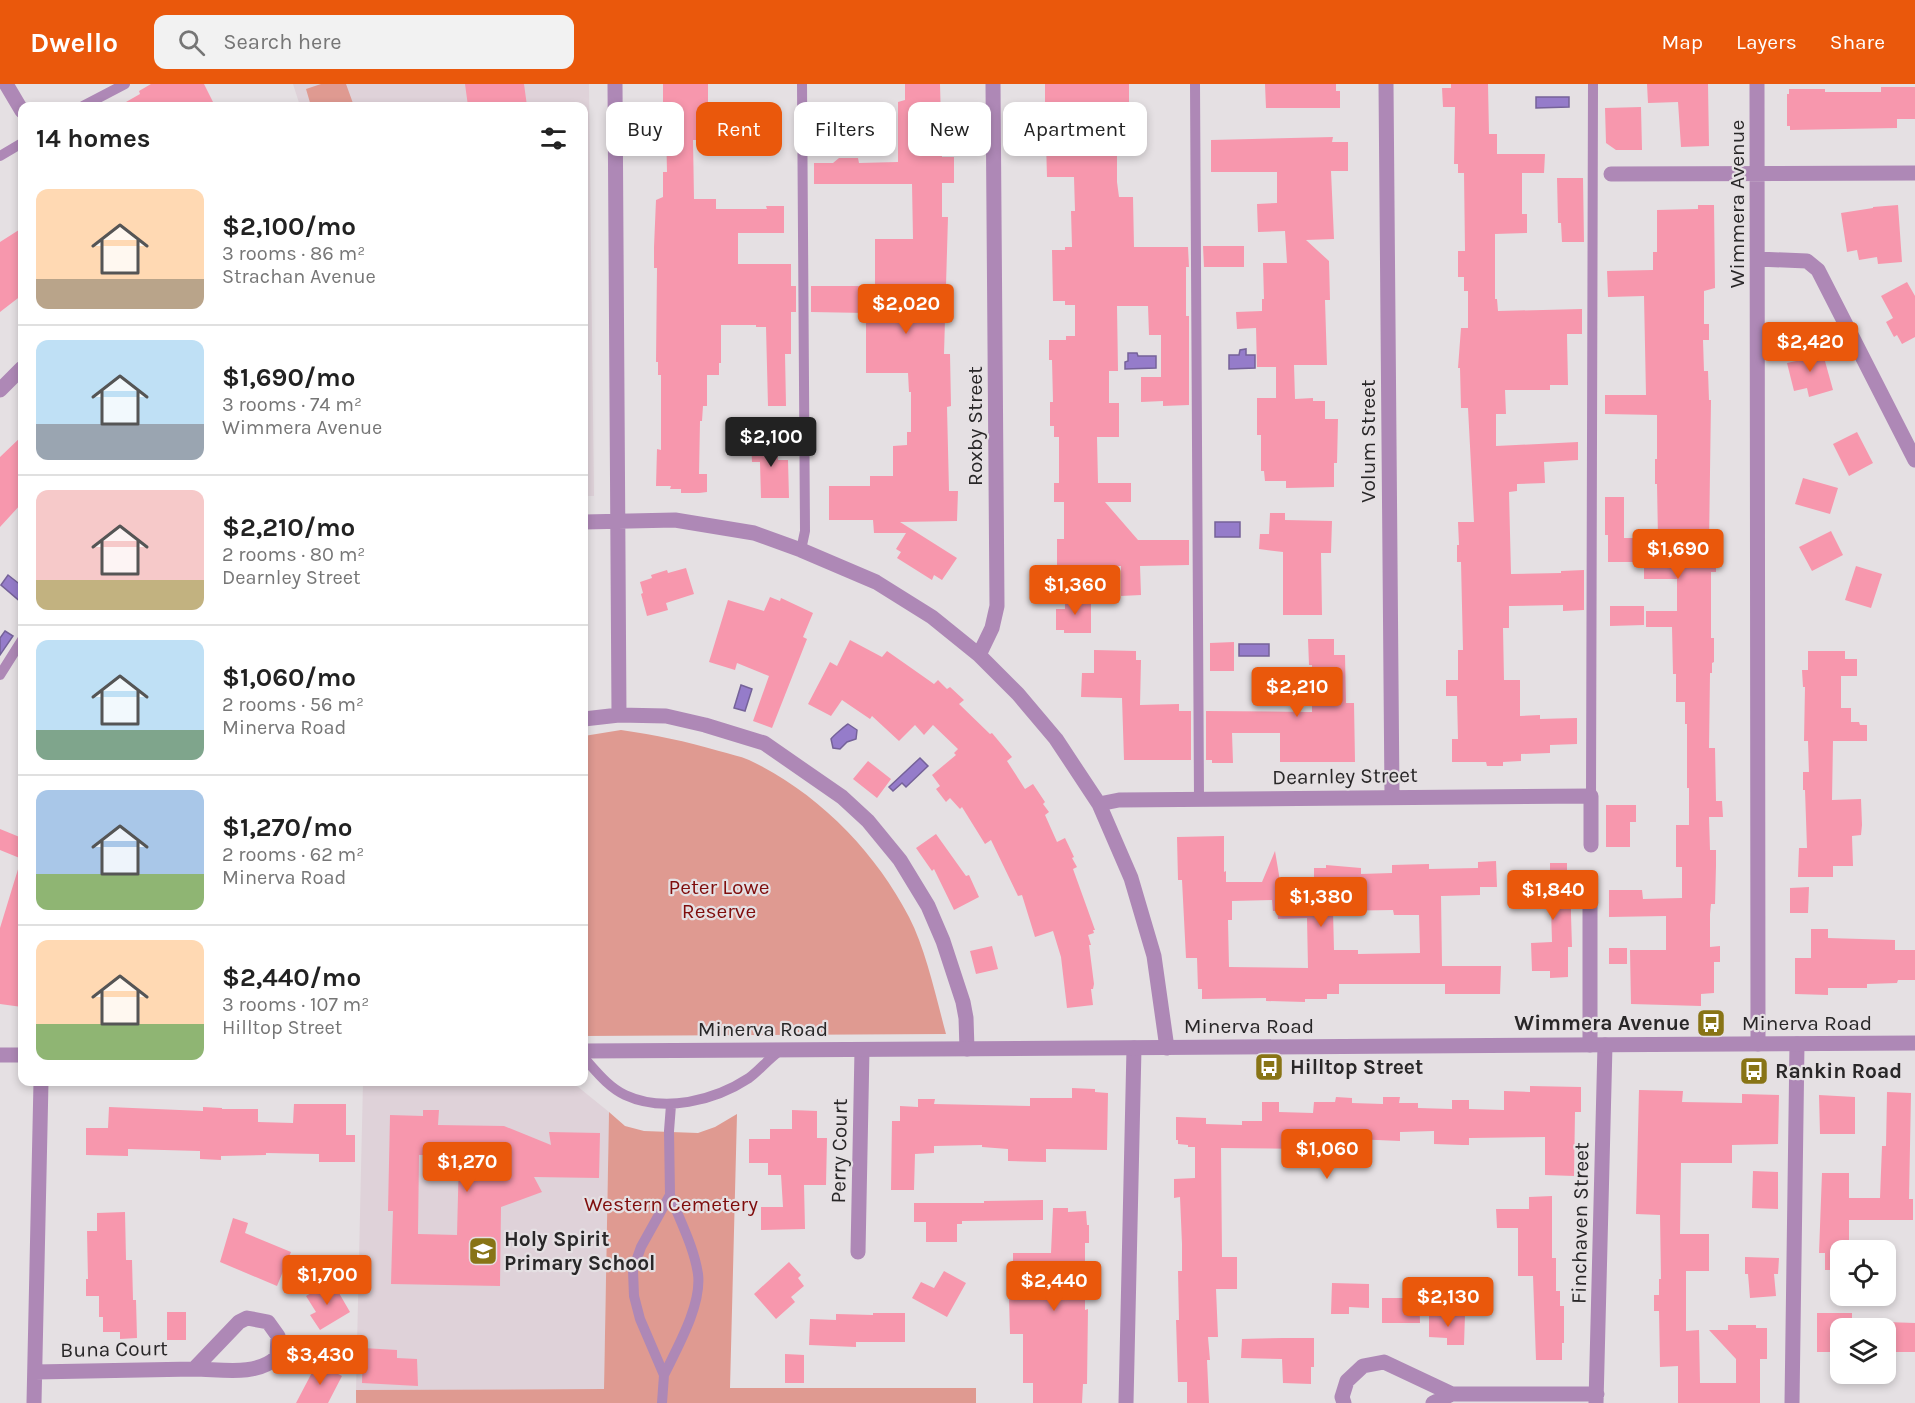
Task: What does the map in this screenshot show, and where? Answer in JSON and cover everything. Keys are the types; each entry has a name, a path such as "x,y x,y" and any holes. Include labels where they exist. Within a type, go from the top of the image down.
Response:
{"street":[{"path":"6,84 18,104"},
{"path":"615,84 619,715"},
{"name":"Roxby Street","path":"979,655 992,628 997,606 993,84"},
{"name":"Volum Street","path":"1386,84 1392,797"},
{"name":"Wimmera Avenue","path":"1757,84 1758,1044"},
{"path":"1611,174 1915,173"},
{"path":"1758,259 1807,261 1818,270 1915,460"},
{"path":"0,390 18,372"},
{"path":"588,522 617,520 687,522 754,533 876,582 932,616 979,655 1018,694 1056,739 1099,804 1131,878 1151,946 1167,1048"},
{"path":"588,719 619,715 666,716 764,743 842,797 868,821 906,868 935,923 963,1002 967,1049"},
{"path":"1591,796 1591,845"},
{"name":"Dearnley Street","path":"1099,804 1119,800 1591,796"},
{"path":"1590,884 1598,1045"},
{"name":"Minerva Road","path":"588,1052 1915,1043"},
{"path":"1792,1403 1797,1044"},
{"name":"Finchaven Street","path":"1596,1398 1598,1045"},
{"path":"1126,1403 1134,1048"},
{"name":"Perry Court","path":"858,1252 862,1050"},
{"path":"0,1055 18,1055"},
{"path":"34,1403 41,1086"},
{"name":"Buna Court","path":"35,1372 258,1369 268,1365 277,1357 278,1336 268,1322 247,1318 239,1322 194,1369"},
{"path":"1344,1403 1342,1397 1347,1381 1363,1366 1384,1362 1452,1394 1596,1398"},
{"path":"1433,1403 1452,1394"}],"lane":[{"path":"91,102 125,84"},
{"path":"801,550 805,531 802,84"},
{"path":"1195,84 1199,799"},
{"path":"1591,796 1593,84"},
{"path":"0,156 18,145"},
{"path":"1593,174 1611,174"},
{"path":"0,675 18,646"},
{"path":"588,1062 602,1078 624,1094 647,1102 671,1105 699,1100 731,1088 750,1077 781,1050"},
{"path":"662,1403 664,1375 689,1318 696,1296 698,1277 694,1258 670,1196 671,1105"},
{"path":"664,1375 640,1319 634,1296 633,1270 641,1247 670,1196"}],"shaded area":[{"path":"293,84 589,84 594,496 588,496 588,102 299,102"},
{"path":"1536,97 1569,97 1569,107 1536,108"},
{"path":"1246,349 1246,355 1255,355 1255,368 1229,369 1229,355 1239,355 1240,350"},
{"path":"1128,353 1137,353 1138,356 1156,356 1156,368 1125,369"},
{"path":"1215,522 1240,522 1240,537 1215,537"},
{"path":"8,575 18,583 18,600 1,585"},
{"path":"5,631 13,636 0,655 0,638"},
{"path":"1239,644 1269,644 1269,656 1239,656"},
{"path":"741,685 752,689 745,711 734,708"},
{"path":"848,724 857,730 856,739 847,742 840,749 833,748 831,739"},
{"path":"920,758 928,766 906,787 902,783 893,791 889,787"},
{"name":"Holy Spirit Primary School","path":"363,1086 577,1086 609,1112 604,1389 356,1390"}],"green space":[{"path":"321,84 346,84 353,102 310,102 306,89"},
{"name":"Peter Lowe Reserve","path":"621,730 682,741 738,756 774,773 821,806 842,826 879,869 909,917 926,959 946,1034 588,1036 588,735"},
{"name":"Western Cemetery","path":"609,1112 625,1126 644,1131 698,1133 715,1127 737,1114 730,1388 976,1388 976,1403 356,1403 356,1390 604,1389"}],"building":[{"path":"151,84 204,84 213,102 126,102 140,94 139,91"},
{"path":"465,84 524,84 526,102 467,102"},
{"path":"663,84 708,84 708,102 696,102 696,140 693,140 694,199 716,199 716,209 767,209 766,206 784,206 784,233 738,233 738,264 791,264 791,286 796,286 796,312 791,312 791,354 785,354 786,406 768,406 766,327 721,325 719,375 707,375 707,406 703,406 702,421 700,421 699,474 707,474 707,492 699,493 681,493 681,489 670,489 671,486 656,486 657,449 661,450 661,375 658,375 658,362 656,362 657,268 654,268 654,247 656,200 663,197 663,172 667,172 667,156 684,156 684,102 663,102"},
{"path":"905,84 940,84 940,102 908,102 908,156 954,157 954,183 942,183 942,217 948,217 944,354 950,354 951,406 947,407 949,491 958,491 957,521 900,522 957,558 942,580 934,575 932,580 897,558 901,552 896,549 906,533 874,533 873,520 829,520 829,486 870,486 870,476 893,476 893,446 907,445 907,432 911,432 911,392 909,392 908,373 866,373 866,313 811,312 811,286 875,286 875,239 913,239 912,184 814,184 814,163 833,163 839,158 858,158 859,163 898,162 898,102 905,100"},
{"path":"1045,84 1129,84 1129,102 1045,102"},
{"path":"1265,84 1336,84 1336,91 1340,91 1340,108 1266,108"},
{"path":"1451,84 1488,84 1489,134 1497,134 1497,154 1545,154 1544,173 1522,173 1522,214 1527,214 1527,233 1495,234 1495,299 1497,299 1498,311 1582,309 1582,334 1567,334 1568,385 1550,385 1550,390 1505,390 1506,414 1496,414 1496,446 1578,442 1578,460 1544,462 1545,483 1517,484 1517,491 1509,492 1511,574 1584,570 1584,610 1563,611 1563,605 1509,606 1509,628 1503,628 1504,680 1520,680 1520,716 1540,715 1540,719 1577,718 1577,744 1550,745 1550,753 1521,754 1521,761 1503,762 1503,766 1487,766 1486,762 1452,762 1452,739 1458,739 1457,696 1446,696 1446,680 1458,680 1458,650 1463,650 1461,562 1457,562 1458,522 1474,522 1468,408 1461,408 1460,368 1458,368 1461,328 1468,328 1468,291 1464,291 1464,277 1458,277 1458,251 1465,251 1464,173 1458,173 1458,164 1454,164 1455,107 1443,107 1442,88 1451,88"},
{"path":"1647,84 1708,84 1709,146 1681,147 1678,102 1648,103"},
{"path":"1881,87 1915,87 1915,119 1897,119 1897,128 1790,130 1790,126 1787,126 1789,89 1825,89 1825,92 1881,92"},
{"path":"1641,107 1642,150 1616,150 1606,143 1605,108"},
{"path":"1333,137 1332,142 1348,142 1348,171 1331,171 1334,239 1306,240 1329,261 1330,300 1325,300 1327,365 1294,365 1295,399 1313,398 1313,401 1325,401 1325,419 1338,419 1334,487 1286,488 1286,481 1265,481 1264,471 1261,471 1261,435 1257,435 1257,398 1276,398 1276,367 1257,367 1256,328 1237,329 1236,312 1262,311 1263,263 1287,263 1285,231 1258,232 1257,204 1277,203 1277,172 1211,172 1211,140"},
{"path":"1046,156 1117,156 1119,197 1133,197 1134,247 1188,247 1186,316 1189,316 1189,405 1163,406 1163,401 1141,402 1141,377 1161,377 1161,335 1149,335 1148,306 1117,306 1118,371 1109,371 1109,403 1119,403 1119,437 1097,437 1098,483 1131,483 1131,502 1105,502 1138,540 1189,540 1189,565 1140,566 1141,595 1121,596 1121,566 1057,566 1057,539 1064,539 1064,502 1054,502 1054,483 1059,483 1059,437 1054,437 1054,426 1050,426 1050,402 1053,402 1049,340 1066,340 1066,336 1075,336 1075,305 1065,305 1065,301 1053,301 1052,250 1065,250 1065,247 1072,247 1071,211 1075,211 1074,177 1047,177"},
{"path":"1557,178 1583,178 1584,242 1562,242 1561,223 1558,223"},
{"path":"1698,205 1714,205 1715,288 1704,291 1704,324 1709,324 1709,340 1703,340 1704,371 1708,371 1709,400 1711,400 1709,545 1716,545 1716,572 1711,572 1711,638 1714,638 1714,662 1712,673 1710,673 1709,748 1715,748 1716,801 1722,801 1723,817 1709,817 1710,850 1716,850 1715,904 1711,904 1710,947 1720,946 1720,962 1714,962 1714,993 1701,994 1701,1006 1631,1004 1630,950 1666,950 1666,916 1609,917 1609,890 1642,890 1643,899 1682,898 1682,867 1676,867 1676,825 1689,825 1687,724 1685,724 1685,702 1676,702 1672,627 1646,627 1646,611 1677,611 1677,579 1644,579 1644,562 1608,562 1605,497 1624,497 1624,538 1658,538 1657,484 1655,484 1657,415 1605,414 1605,395 1646,395 1644,296 1608,297 1607,271 1653,270 1653,252 1657,252 1657,210 1698,209"},
{"path":"1898,205 1902,262 1878,264 1877,257 1859,260 1857,250 1847,252 1841,213"},
{"path":"18,231 18,298 0,312 0,242"},
{"path":"1203,246 1244,246 1244,267 1204,267"},
{"path":"1907,282 1915,296 1915,337 1902,344 1897,335 1894,337 1886,322 1893,318 1881,296"},
{"path":"1815,346 1818,355 1823,354 1833,390 1809,397 1807,388 1794,391 1787,363 1801,360 1798,350"},
{"path":"1857,432 1873,463 1849,476 1833,444"},
{"path":"751,438 777,438 778,460 788,460 789,498 761,498 760,462 752,462"},
{"path":"18,440 18,507 0,527 0,457"},
{"path":"1803,478 1838,488 1830,514 1795,504"},
{"path":"1270,513 1285,513 1285,520 1332,521 1331,553 1321,553 1322,615 1283,615 1283,552 1259,549 1260,534 1269,534"},
{"path":"1831,531 1843,555 1812,571 1799,547"},
{"path":"1856,566 1882,574 1871,608 1845,600"},
{"path":"686,568 694,594 666,603 668,610 647,616 640,582 652,578 651,575 667,570 668,573"},
{"path":"770,597 780,601 781,598 813,613 803,637 807,639 772,728 753,721 769,676 737,663 735,670 709,662 728,600 764,611"},
{"path":"1091,598 1091,633 1064,633 1064,630 1056,630 1056,609 1065,609 1065,599"},
{"path":"1610,606 1644,606 1644,625 1610,626"},
{"path":"1308,639 1334,639 1334,655 1345,655 1346,703 1354,703 1355,762 1280,762 1280,733 1232,733 1233,763 1212,763 1212,760 1206,760 1206,711 1312,712 1312,665 1309,665"},
{"path":"850,640 882,657 887,651 934,684 938,680 947,689 950,687 964,700 959,704 990,734 992,733 1012,757 1007,761 1025,789 1033,784 1045,802 1043,804 1049,812 1045,815 1057,842 1065,838 1074,857 1072,858 1077,867 1073,869 1095,930 1093,930 1094,933 1088,935 1094,984 1091,989 1093,1005 1067,1008 1061,957 1053,931 1035,937 1022,895 1018,896 991,840 985,844 962,807 960,809 950,798 946,802 936,789 940,786 932,775 956,755 954,753 958,749 933,725 924,735 915,725 899,741 872,716 870,719 842,700 831,716 808,704 830,662 837,666"},
{"path":"1234,642 1234,671 1210,671 1210,643"},
{"path":"1094,650 1136,651 1136,660 1141,660 1140,705 1179,704 1179,711 1191,711 1191,760 1124,760 1122,698 1081,697 1082,673 1094,673"},
{"path":"1808,651 1845,651 1845,659 1857,659 1857,676 1841,676 1841,708 1851,708 1851,722 1867,725 1867,741 1833,741 1832,800 1861,799 1862,825 1861,835 1852,836 1853,866 1833,866 1833,877 1798,877 1799,848 1807,848 1803,772 1809,772 1808,741 1804,741 1805,687 1803,687 1802,670 1808,670"},
{"path":"868,761 891,779 877,798 853,779"},
{"path":"1606,805 1636,805 1636,822 1630,822 1630,847 1606,847"},
{"path":"0,829 18,836 18,857 0,850"},
{"path":"936,834 966,876 969,875 979,897 954,910 934,869 932,871 916,848"},
{"path":"1224,836 1226,882 1262,882 1275,851 1280,881 1314,881 1314,868 1326,868 1326,865 1361,868 1361,874 1392,873 1392,865 1429,864 1429,869 1478,868 1478,862 1496,861 1497,887 1480,887 1480,895 1441,896 1442,966 1501,966 1500,994 1445,994 1445,984 1339,984 1339,994 1327,994 1327,999 1305,999 1305,1002 1266,1001 1266,998 1202,999 1202,989 1198,989 1197,958 1186,958 1182,880 1178,880 1177,837","holes":["1272,900 1273,911 1277,911 1278,919 1307,918 1308,968 1229,967 1228,920 1232,920 1232,901","1393,910 1394,915 1419,915 1420,953 1358,954 1358,950 1334,950 1333,911"]},
{"path":"1550,863 1567,863 1567,899 1571,899 1572,947 1568,947 1568,977 1550,978 1550,971 1532,971 1531,943 1552,942 1551,908 1528,908 1528,891 1532,892 1532,875 1550,875"},
{"path":"18,869 18,1006 0,1004 0,928"},
{"path":"1809,887 1808,913 1790,913 1790,888"},
{"path":"1811,929 1828,929 1828,938 1895,940 1895,950 1915,950 1915,980 1867,984 1867,988 1828,988 1828,995 1795,994 1795,958 1811,958"},
{"path":"992,946 998,969 976,974 970,951"},
{"path":"1609,948 1627,948 1627,964 1609,964"},
{"path":"1530,1086 1581,1087 1581,1112 1575,1112 1574,1176 1545,1175 1545,1137 1469,1138 1469,1145 1434,1144 1434,1131 1400,1132 1400,1141 1331,1138 1330,1159 1309,1159 1309,1149 1221,1148 1222,1257 1237,1257 1237,1289 1216,1289 1218,1337 1208,1337 1209,1403 1187,1403 1187,1382 1178,1382 1176,1320 1179,1320 1178,1271 1182,1271 1182,1244 1180,1197 1174,1198 1174,1179 1195,1178 1195,1147 1178,1144 1176,1117 1206,1118 1206,1124 1242,1125 1242,1121 1262,1121 1262,1102 1279,1102 1279,1112 1313,1113 1314,1102 1335,1102 1336,1097 1352,1098 1352,1103 1383,1104 1383,1097 1400,1097 1399,1103 1418,1103 1418,1108 1452,1109 1452,1100 1469,1100 1469,1109 1504,1110 1504,1091 1530,1092"},
{"path":"1072,1088 1095,1089 1095,1092 1108,1093 1107,1150 1046,1149 1046,1162 1008,1161 1008,1149 982,1147 982,1145 934,1146 934,1153 915,1154 914,1190 891,1190 892,1121 900,1121 900,1106 918,1107 918,1099 935,1099 934,1104 1030,1106 1030,1098 1072,1098"},
{"path":"1639,1090 1683,1091 1682,1102 1742,1103 1742,1094 1779,1095 1778,1144 1732,1145 1732,1163 1681,1163 1680,1234 1709,1234 1709,1271 1686,1271 1686,1331 1699,1330 1700,1383 1736,1383 1736,1359 1709,1330 1728,1330 1728,1325 1756,1325 1756,1328 1767,1328 1767,1359 1760,1359 1760,1403 1678,1403 1678,1366 1660,1367 1659,1311 1654,1311 1654,1295 1659,1295 1659,1279 1661,1279 1660,1215 1636,1214"},
{"path":"1887,1092 1911,1093 1909,1199 1913,1199 1913,1220 1849,1220 1849,1240 1830,1240 1830,1270 1825,1270 1825,1253 1819,1253 1822,1173 1849,1173 1849,1198 1880,1198 1882,1146 1886,1146"},
{"path":"1819,1095 1855,1097 1855,1134 1820,1134"},
{"path":"294,1104 346,1104 346,1135 355,1135 355,1162 319,1162 319,1154 266,1153 266,1155 221,1156 221,1160 200,1159 200,1151 128,1149 128,1156 86,1155 86,1128 108,1128 109,1107 203,1111 203,1107 258,1109 258,1122 293,1123"},
{"path":"423,1110 439,1110 438,1125 504,1126 551,1145 549,1132 600,1133 599,1178 534,1177 542,1192 501,1207 500,1286 391,1284 393,1211 388,1211 390,1115 423,1116","holes":["419,1155 459,1155 457,1235 418,1234"]},
{"path":"792,1110 817,1111 817,1138 827,1138 826,1185 804,1185 805,1229 761,1230 761,1207 783,1207 781,1175 768,1175 768,1163 749,1163 749,1139 770,1139 770,1129 792,1129"},
{"path":"1753,1171 1778,1172 1778,1209 1752,1208"},
{"path":"1552,1196 1552,1258 1556,1258 1556,1291 1560,1291 1560,1306 1564,1306 1564,1343 1562,1343 1562,1360 1536,1360 1533,1276 1518,1276 1518,1228 1497,1228 1496,1209 1529,1209 1529,1197"},
{"path":"1043,1200 1043,1220 962,1221 962,1224 957,1224 957,1242 926,1242 926,1222 914,1222 914,1203"},
{"path":"1053,1208 1068,1208 1068,1212 1086,1211 1087,1225 1089,1225 1089,1243 1085,1243 1085,1310 1088,1309 1087,1384 1083,1384 1082,1403 1033,1403 1033,1383 1023,1383 1023,1334 1010,1334 1009,1298 1013,1298 1013,1253 1051,1253"},
{"path":"125,1212 126,1260 132,1260 137,1338 120,1339 120,1332 103,1332 103,1317 99,1317 99,1296 86,1296 87,1231 97,1231 97,1213"},
{"path":"233,1218 248,1223 245,1233 291,1252 277,1286 220,1262"},
{"path":"1745,1257 1779,1258 1778,1274 1774,1274 1776,1296 1750,1298 1748,1274 1745,1274"},
{"path":"789,1262 801,1275 798,1278 804,1286 791,1297 795,1302 776,1319 754,1294"},
{"path":"944,1271 966,1283 947,1317 912,1298 921,1282 934,1288"},
{"path":"332,1281 350,1312 320,1330 310,1315 316,1312 306,1296"},
{"path":"1332,1283 1369,1284 1369,1308 1349,1307 1349,1314 1331,1314"},
{"path":"1403,1289 1419,1289 1420,1323 1382,1323 1382,1298 1404,1298"},
{"path":"167,1312 186,1312 186,1340 167,1340"},
{"path":"873,1313 905,1313 905,1342 856,1342 856,1347 809,1345 810,1319 836,1320 836,1314 873,1315"},
{"path":"1817,1313 1852,1313 1852,1318 1830,1318 1830,1352 1817,1352"},
{"path":"1429,1314 1465,1314 1464,1345 1447,1345 1447,1338 1429,1337"},
{"path":"1896,1322 1915,1323 1915,1352 1896,1352"},
{"path":"1314,1338 1314,1367 1311,1367 1311,1384 1283,1383 1282,1359 1241,1358 1242,1339"},
{"path":"363,1348 397,1350 397,1358 417,1359 418,1386 362,1383"},
{"path":"785,1354 804,1355 804,1383 785,1383"},
{"path":"317,1363 342,1376 328,1403 296,1403"}],"place":[{"name":"Wimmera Avenue","path":"1711,1023"},
{"name":"Hilltop Street","path":"1269,1067"},
{"name":"Rankin Road","path":"1754,1071"},
{"name":"Holy Spirit Primary School","path":"483,1251"}]}
